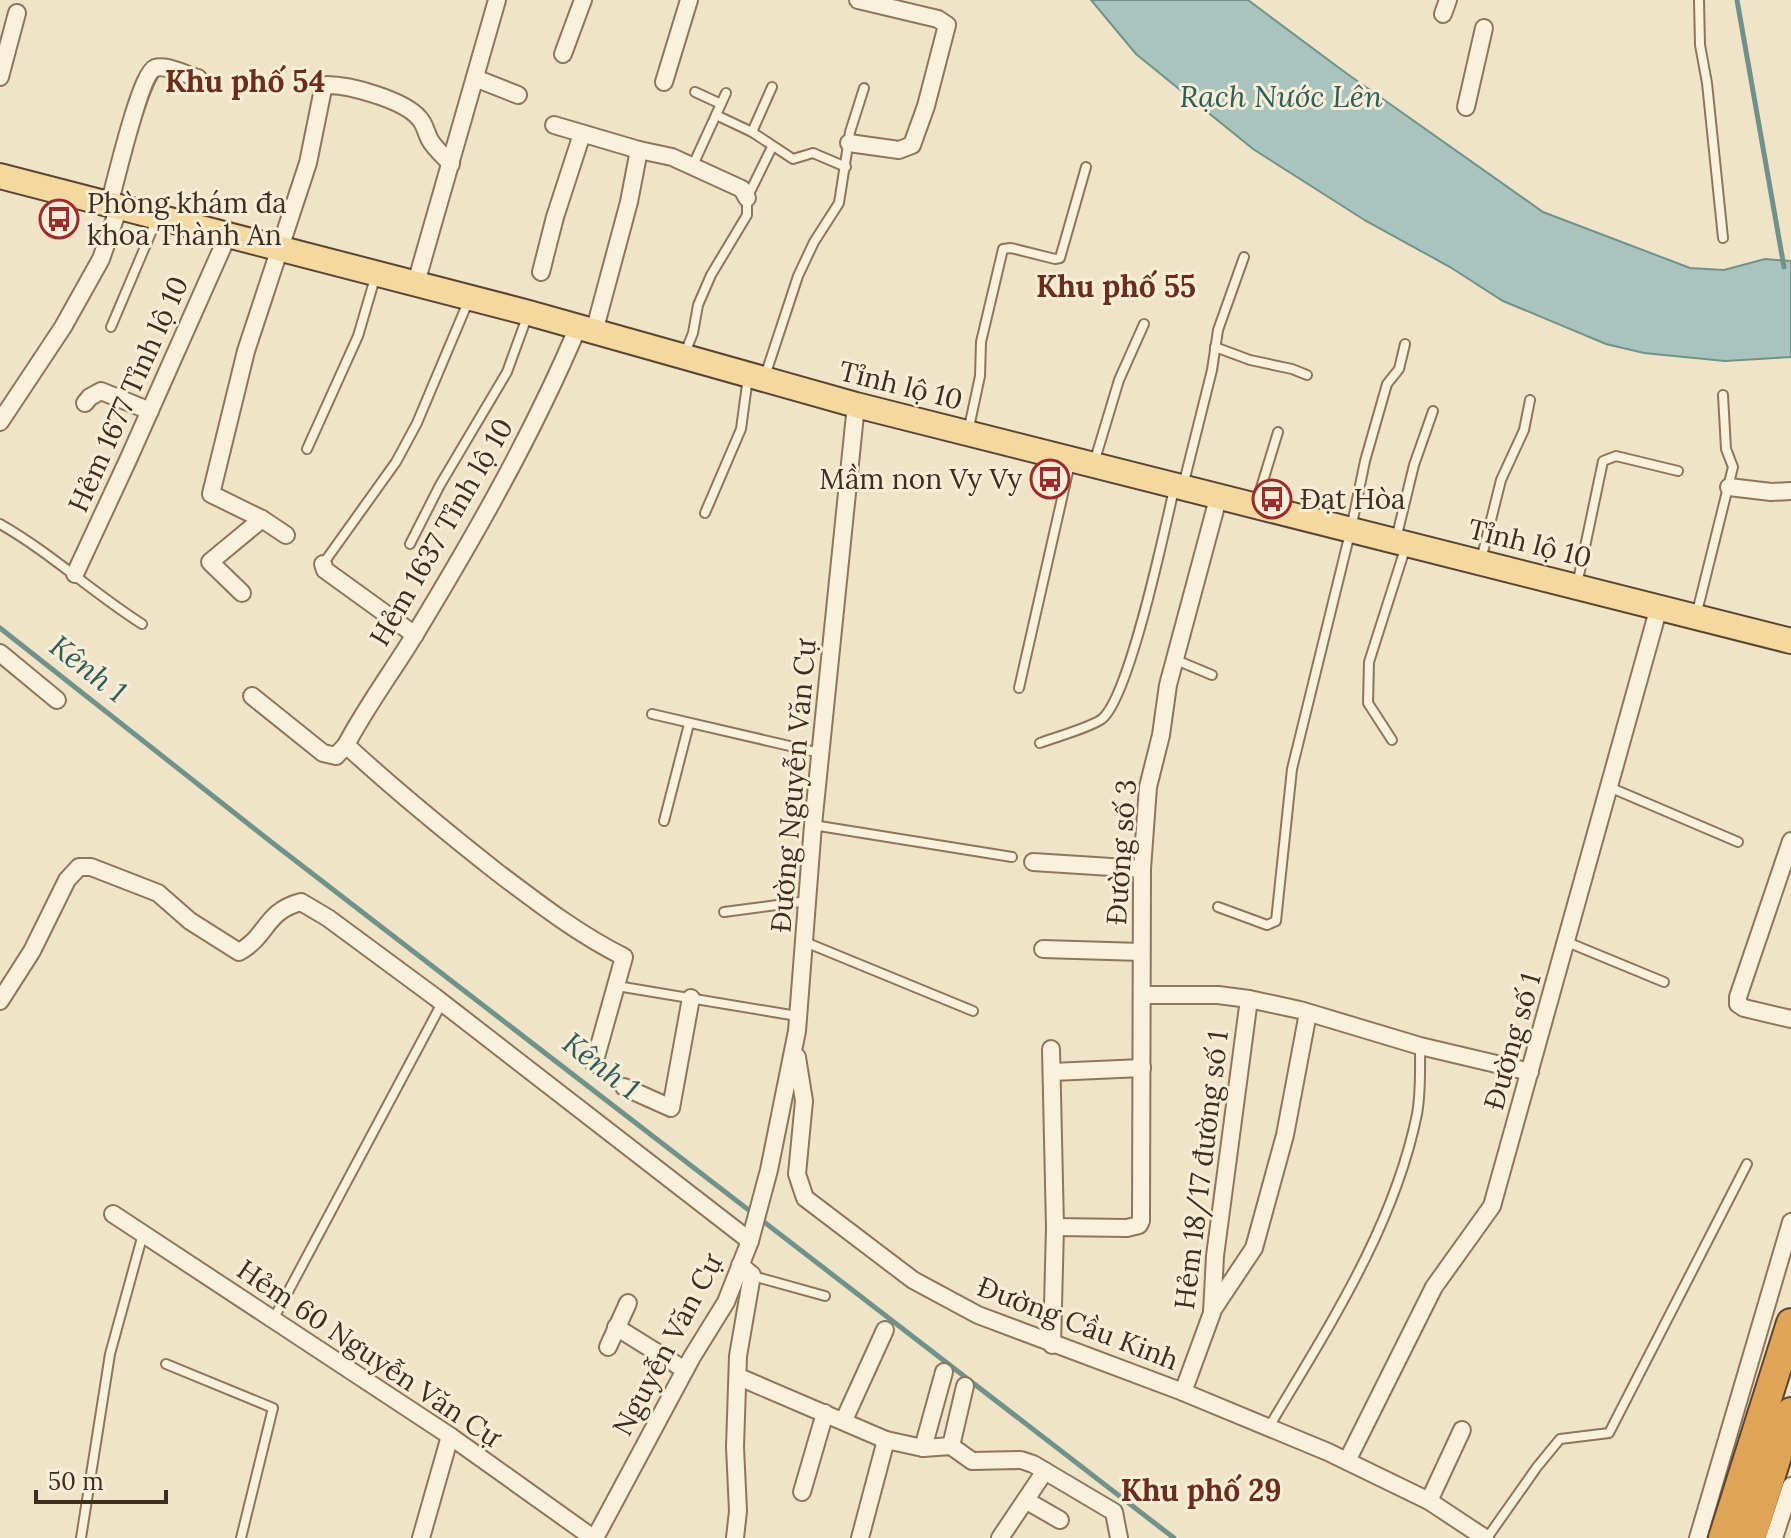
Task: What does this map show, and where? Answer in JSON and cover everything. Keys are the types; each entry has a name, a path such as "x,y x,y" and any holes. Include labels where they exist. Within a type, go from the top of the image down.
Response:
{"highway":[{"path":"1723,1538 1791,1323"},
{"path":"1751,1538 1791,1412"}],"main road":[{"name":"Tỉnh lộ 10","path":"0,176 470,297 856,405 1791,641"}],"street":[{"path":"416,283 497,0"},
{"path":"563,54 583,0"},
{"path":"664,82 689,0"},
{"path":"849,143 899,150 912,145 926,106 947,25 938,19 858,0"},
{"path":"0,77 17,13"},
{"path":"1466,107 1484,28"},
{"path":"0,422 63,327 93,272 114,206 134,109 150,72 156,67 165,68 198,78"},
{"path":"475,78 518,95"},
{"path":"286,535 262,519 211,494 246,351 308,163 320,97 327,85 368,93 411,111 421,120 431,141 451,164"},
{"path":"554,125 672,157 742,189 747,198"},
{"path":"541,272 582,134"},
{"name":"Hẻm 1637 Tỉnh lộ 10","path":"341,751 415,635 586,329 629,202 639,150"},
{"name":"Hẻm 1677 Tỉnh lộ 10","path":"75,574 228,235"},
{"path":"85,403 101,391 150,411"},
{"name":"Đường Nguyễn Văn Cự","path":"769,1170 799,1016 813,825 856,405"},
{"path":"1729,487 1791,491"},
{"name":"Đường số 3","path":"1055,1227 1127,1228 1135,1227 1141,1221 1142,869 1148,787 1175,660 1219,495"},
{"path":"242,593 210,562 262,519"},
{"path":"323,564 325,570 415,635"},
{"name":"Đường số 1","path":"1347,1461 1434,1287 1492,1206 1659,607"},
{"path":"0,653 57,700"},
{"path":"252,696 323,753 341,751 507,880 592,941 624,957 594,1064"},
{"path":"1791,841 1738,1004 1791,1019"},
{"path":"1033,862 1142,869"},
{"path":"0,1001 32,951 67,880 79,867 91,867 158,893 190,921 239,952 252,945 284,906 301,902 328,918 442,1003 750,1241"},
{"path":"1043,949 1141,952"},
{"path":"1142,995 1218,995 1249,999 1420,1046 1530,1072"},
{"path":"624,1087 671,1108 691,998"},
{"name":"Hẻm 18/17 đường số 1","path":"1183,1392 1212,1313 1215,1256 1249,999"},
{"path":"1212,1313 1254,1248 1285,1135 1308,1013"},
{"name":"Đường Cầu Kinh","path":"795,1048 804,1101 797,1174 805,1198 913,1280 978,1315 1183,1392 1347,1461 1429,1501 1486,1538"},
{"path":"1051,1049 1055,1227 1052,1345"},
{"path":"1052,1072 1142,1068"},
{"name":"Nguyễn Văn Cự","path":"594,1538 685,1370 746,1270 750,1241 769,1170"},
{"name":"Hẻm 60 Nguyễn Văn Cự","path":"113,1214 450,1436 594,1538"},
{"path":"1698,1538 1791,1222"},
{"path":"735,1538 738,1511 735,1447 738,1356 746,1270"},
{"path":"608,1347 628,1303"},
{"path":"616,1327 685,1370"},
{"path":"844,1420 885,1330"},
{"path":"923,1448 944,1372"},
{"path":"739,1377 886,1440 923,1448 951,1446 972,1461 1021,1460 1114,1512 1119,1538"},
{"path":"951,1446 965,1386"},
{"path":"802,1492 825,1413"},
{"path":"1429,1501 1462,1430"},
{"path":"421,1538 450,1436"},
{"path":"860,1538 886,1440"},
{"path":"1000,1538 1045,1471"},
{"path":"1774,1538 1791,1486"},
{"path":"1027,1501 1060,1520"}],"lane":[{"path":"1699,0 1700,45 1707,83 1723,238"},
{"path":"752,132 772,87"},
{"path":"705,513 741,429 756,378 798,276 814,242 839,203 849,143 864,88"},
{"path":"695,92 721,104"},
{"path":"693,165 726,93"},
{"path":"716,115 752,132 793,159 813,153 846,167"},
{"path":"683,357 693,333 698,305 711,275 747,215 747,198 772,147"},
{"path":"968,433 980,376 981,342 1003,249 1060,258 1086,167"},
{"path":"111,327 158,217"},
{"path":"1040,743 1103,719 1115,698 1133,651 1212,370 1218,330 1244,257"},
{"path":"307,449 358,336 376,273"},
{"path":"323,564 396,462 423,410 470,297"},
{"path":"410,544 440,485 507,372 529,313"},
{"path":"1019,688 1083,461 1144,324"},
{"path":"1218,907 1267,925 1276,921 1292,769 1378,413 1387,384 1399,369 1405,344"},
{"path":"1215,347 1307,375"},
{"path":"1696,616 1733,467 1726,449 1723,395"},
{"path":"1481,561 1501,480 1524,430 1530,400"},
{"path":"1392,740 1368,703 1369,662 1402,541 1414,465 1433,411"},
{"path":"1256,505 1278,432"},
{"path":"1577,585 1603,461 1616,456 1678,471"},
{"path":"0,524 142,624"},
{"path":"1175,660 1212,675"},
{"path":"652,714 821,753"},
{"path":"664,821 689,724"},
{"path":"1609,787 1738,842"},
{"path":"813,825 1012,857"},
{"path":"724,912 807,901"},
{"path":"804,941 973,1011"},
{"path":"1567,942 1664,982"},
{"path":"617,986 799,1016"},
{"path":"273,1320 442,1003"},
{"path":"1269,1427 1360,1271 1379,1231 1417,1113 1420,1046"},
{"path":"1486,1538 1560,1439 1609,1433 1747,1164"},
{"path":"81,1538 110,1354 143,1234"},
{"path":"746,1270 825,1296"},
{"path":"166,1364 273,1408 241,1538"}],"water":[{"name":"Rạch Nước Lên","path":"1091,0 1248,0 1543,212 1690,268 1724,270 1765,259 1791,261 1791,357 1725,361 1644,353 1606,344 1503,301 1450,267 1366,221 1253,149 1136,54"}],"waterway":[{"path":"1737,0 1784,267"},
{"name":"Kênh 1","path":"0,628 270,841 1174,1538"}],"place":[{"name":"Phòng khám đa khoa Thành An","path":"59,219"},
{"name":"Mầm non Vy Vy","path":"1050,479"},
{"name":"Đạt Hòa","path":"1272,499"}],"district":[{"name":"Khu phố 54","path":"245,82"},
{"name":"Khu phố 55","path":"1116,287"},
{"name":"Khu phố 29","path":"1201,1491"}]}
